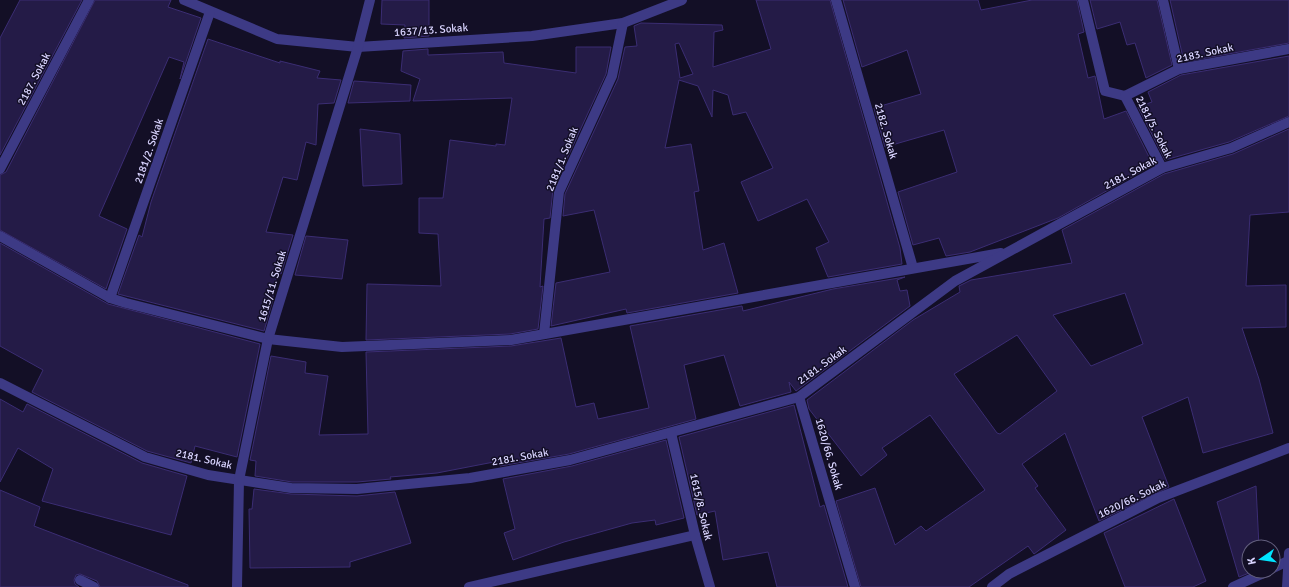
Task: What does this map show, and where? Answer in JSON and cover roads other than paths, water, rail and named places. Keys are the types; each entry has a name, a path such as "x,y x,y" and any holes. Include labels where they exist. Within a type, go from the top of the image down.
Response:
{"street":[{"name":"2187. Sokak","path":"0,169 89,0"},
{"name":"1637/13. Sokak","path":"184,0 277,39 358,47 532,36 623,23 682,0"},
{"name":"1615/11. Sokak","path":"237,587 239,480 268,339 358,47 370,0"},
{"name":"2182. Sokak","path":"836,0 913,268"},
{"path":"1083,0 1105,91 1125,96"},
{"path":"1163,0 1179,69"},
{"name":"2181/2. Sokak","path":"110,298 210,12"},
{"name":"2181/1. Sokak","path":"544,334 559,192 612,76 623,23"},
{"name":"2183. Sokak","path":"1125,96 1179,69 1289,49"},
{"name":"2181/5. Sokak","path":"1125,96 1162,168"},
{"name":"2181. Sokak","path":"0,383 145,457 208,475 291,488 357,489 470,478 570,460 799,397 955,281 1162,168 1231,148 1289,122"},
{"name":"2181. Sokak","path":"0,236 110,298 268,339 342,347 511,340 1011,251"},
{"name":"1620/66. Sokak","path":"799,397 855,587"},
{"name":"1615/8. Sokak","path":"671,433 694,535 710,587"},
{"name":"1620/66. Sokak","path":"992,587 1009,574 1158,498 1289,448"},
{"path":"469,587 694,535"},
{"path":"1287,587 1289,557"},
{"path":"1233,587 1250,579"},
{"path":"80,580 94,587"}]}
